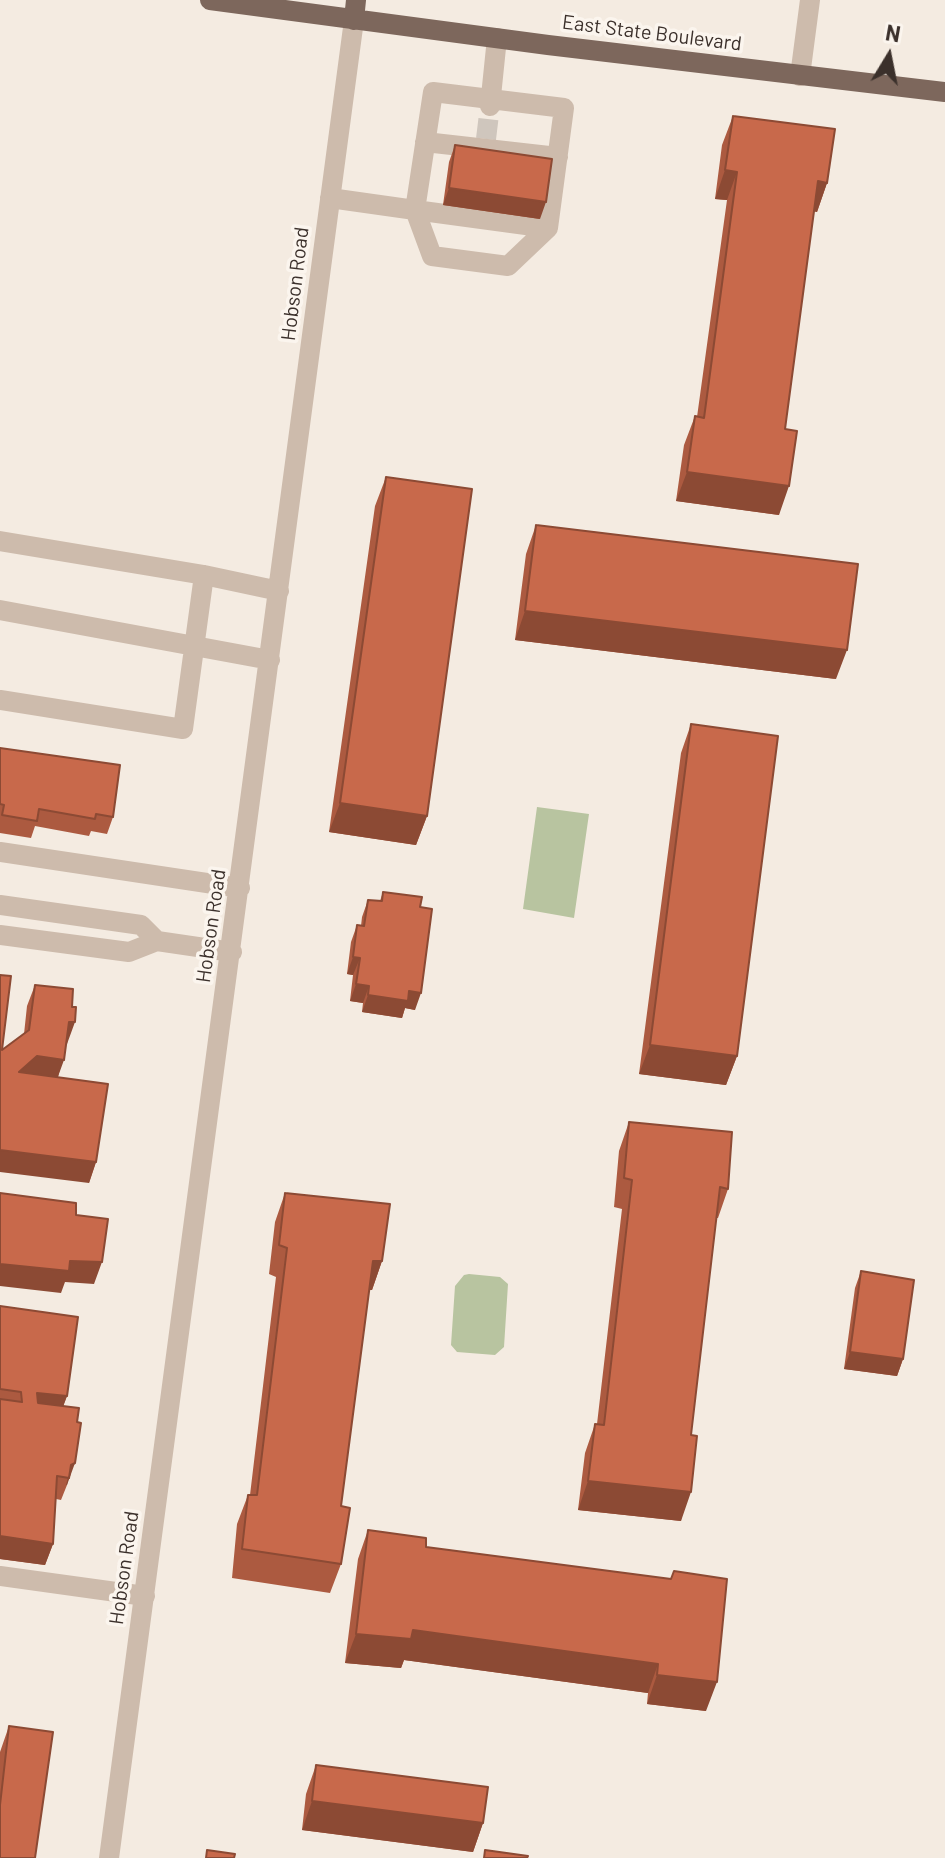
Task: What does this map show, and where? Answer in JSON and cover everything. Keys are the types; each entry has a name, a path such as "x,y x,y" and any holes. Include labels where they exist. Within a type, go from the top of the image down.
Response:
{"main road":[{"name":"East State Boulevard","path":"210,0 355,10 497,38 945,92"}],"street":[{"path":"800,76 810,0"},
{"name":"Hobson Road","path":"109,1858 355,10"},
{"path":"490,102 497,38"},
{"path":"433,92 490,102 564,108 548,228 508,266 432,256 415,210 433,92"},
{"path":"425,142 486,144 558,157"},
{"path":"330,198 548,228"},
{"path":"0,541 204,575 279,591"},
{"path":"0,700 183,729 204,575"},
{"path":"0,610 270,660"},
{"path":"0,852 240,888"},
{"path":"0,905 141,925 157,941"},
{"path":"0,935 129,952 157,941 232,952"},
{"path":"0,1576 145,1596"}],"green space":[{"path":"537,807 589,814 574,918 523,909"},
{"path":"464,1275 500,1277 508,1284 504,1347 495,1355 457,1352 451,1345 455,1286"}],"building":[{"path":"733,116 835,129 827,183 818,181 785,429 797,431 789,486 687,472 695,416 704,418 737,172 725,170"},
{"path":"455,145 552,159 546,202 449,188"},
{"path":"386,477 472,489 427,816 340,803"},
{"path":"536,525 858,564 847,650 525,611"},
{"path":"691,724 778,736 737,1056 650,1045"},
{"path":"0,748 120,765 113,817 96,814 95,819 39,809 37,821 2,815"},
{"path":"383,892 422,897 420,907 432,909 421,993 409,991 408,1001 368,995 369,986 356,984 360,958 353,957 357,925 364,926 368,900 382,901"},
{"path":"0,975 11,976 2,1050 29,1030 35,985 73,989 75,1022 69,1022 64,1060 37,1056 19,1072 108,1084 96,1162 0,1150"},
{"path":"629,1122 732,1132 728,1189 720,1187 691,1435 697,1436 691,1492 588,1481 595,1424 604,1425 632,1180 624,1178"},
{"path":"0,1193 76,1203 76,1215 108,1219 102,1262 70,1261 69,1271 0,1264"},
{"path":"285,1193 390,1204 382,1261 373,1261 341,1506 350,1508 341,1564 242,1549 248,1495 257,1495 287,1248 279,1245"},
{"path":"861,1271 914,1280 903,1359 850,1352"},
{"path":"0,1306 78,1317 67,1396 37,1393 38,1403 79,1408 77,1422 81,1423 75,1463 71,1465 69,1478 57,1476 53,1544 0,1536 0,1399 22,1402 21,1392 0,1389"},
{"path":"368,1530 426,1538 426,1547 671,1579 674,1571 727,1579 717,1682 657,1675 658,1664 413,1630 411,1639 356,1634"},
{"path":"9,1726 53,1732 35,1858 0,1858 0,1805"},
{"path":"316,1765 488,1787 483,1823 312,1801"},
{"path":"207,1850 235,1854 234,1858 206,1858"},
{"path":"485,1850 528,1856 484,1858"}],"tunnel":[{"path":"486,139 490,106"}]}
